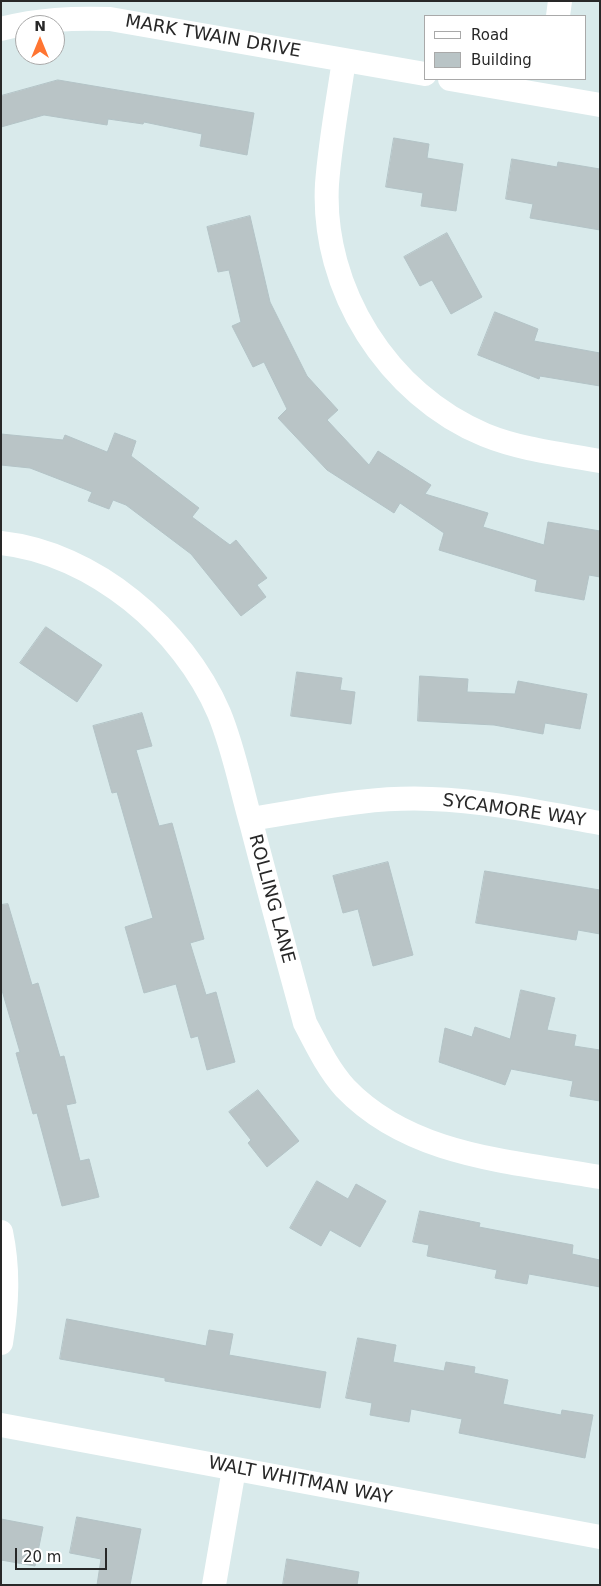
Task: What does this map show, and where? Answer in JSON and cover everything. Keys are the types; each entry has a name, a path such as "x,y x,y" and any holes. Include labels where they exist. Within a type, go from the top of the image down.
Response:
{"street":[{"path":"558,15 560,1"},
{"name":"MARK TWAIN DRIVE","path":"1,29 22,23 66,18 110,19 424,74"},
{"path":"344,60 327,185 329,230 339,274 355,312 381,355 412,388 445,413 484,435 519,446 600,462"},
{"path":"462,80 548,87 600,105"},
{"name":"ROLLING LANE","path":"1,543 53,556 94,575 131,599 164,630 195,669 218,713 250,819 305,1023 323,1058 345,1088 374,1114 408,1135 449,1150 600,1178"},
{"name":"SYCAMORE WAY","path":"250,819 365,801 429,799 493,804 600,823"},
{"path":"1,1232 7,1260 8,1303 1,1343"},
{"name":"WALT WHITMAN WAY","path":"1,1425 600,1537"},
{"path":"214,1585 234,1469"}],"building":[{"path":"58,80 254,113 247,155 200,146 202,134 144,122 143,124 108,119 107,125 44,115 1,127 1,96"},
{"path":"394,138 429,144 427,158 463,164 456,211 421,206 423,193 386,187"},
{"path":"512,159 557,167 558,162 600,169 600,230 530,218 533,204 506,199"},
{"path":"250,216 270,302 307,376 338,410 327,420 369,465 378,451 431,485 425,494 488,513 483,527 544,545 548,522 600,531 600,577 589,575 584,600 535,591 537,580 439,550 444,533 400,503 394,513 327,470 278,418 287,409 264,362 253,367 232,326 241,322 229,270 218,272 207,227"},
{"path":"447,233 482,297 451,314 432,280 420,286 404,257"},
{"path":"495,312 538,329 534,341 600,353 600,386 540,376 539,379 478,355"},
{"path":"115,433 136,441 131,456 199,508 192,517 230,545 236,540 267,578 257,585 266,597 241,616 191,554 126,505 113,500 109,509 88,501 92,492 30,468 1,465 1,434 63,440 65,435 107,452"},
{"path":"46,627 102,665 77,702 20,663"},
{"path":"297,672 342,678 340,690 355,692 351,724 291,716"},
{"path":"420,676 468,679 467,692 515,694 518,681 587,694 580,729 545,723 543,734 494,725 418,721"},
{"path":"142,713 152,746 136,750 159,826 172,823 204,939 190,943 206,995 216,992 235,1062 207,1070 198,1036 191,1038 176,984 144,993 125,927 153,918 117,792 112,793 93,726"},
{"path":"388,862 413,955 373,966 358,909 343,913 333,876"},
{"path":"485,871 600,890 600,934 578,930 576,940 476,923"},
{"path":"8,904 32,985 38,983 60,1057 64,1056 76,1103 66,1105 80,1161 89,1159 99,1197 62,1206 37,1113 33,1114 16,1053 20,1052 1,987 1,905"},
{"path":"521,990 555,998 547,1030 576,1035 574,1046 600,1050 600,1101 570,1096 573,1081 511,1069 505,1085 439,1062 445,1028 472,1037 475,1027 510,1039"},
{"path":"258,1090 299,1141 267,1167 248,1143 251,1140 229,1112"},
{"path":"317,1181 348,1199 356,1184 386,1201 360,1247 330,1230 321,1246 290,1228"},
{"path":"420,1211 480,1223 479,1227 573,1245 572,1254 600,1260 600,1287 529,1274 527,1284 495,1278 497,1270 427,1256 429,1245 413,1242"},
{"path":"67,1319 206,1346 209,1330 233,1334 229,1355 326,1372 320,1408 165,1381 165,1378 60,1359"},
{"path":"358,1338 396,1345 393,1362 444,1371 446,1362 475,1367 474,1373 508,1380 503,1404 561,1415 562,1410 593,1415 585,1458 459,1433 462,1419 411,1409 409,1422 370,1415 372,1403 346,1398"},
{"path":"77,1517 141,1529 130,1585 97,1585 101,1559 70,1553"},
{"path":"1,1519 43,1527 35,1566 1,1560"},
{"path":"287,1559 359,1572 357,1585 283,1585"}]}
